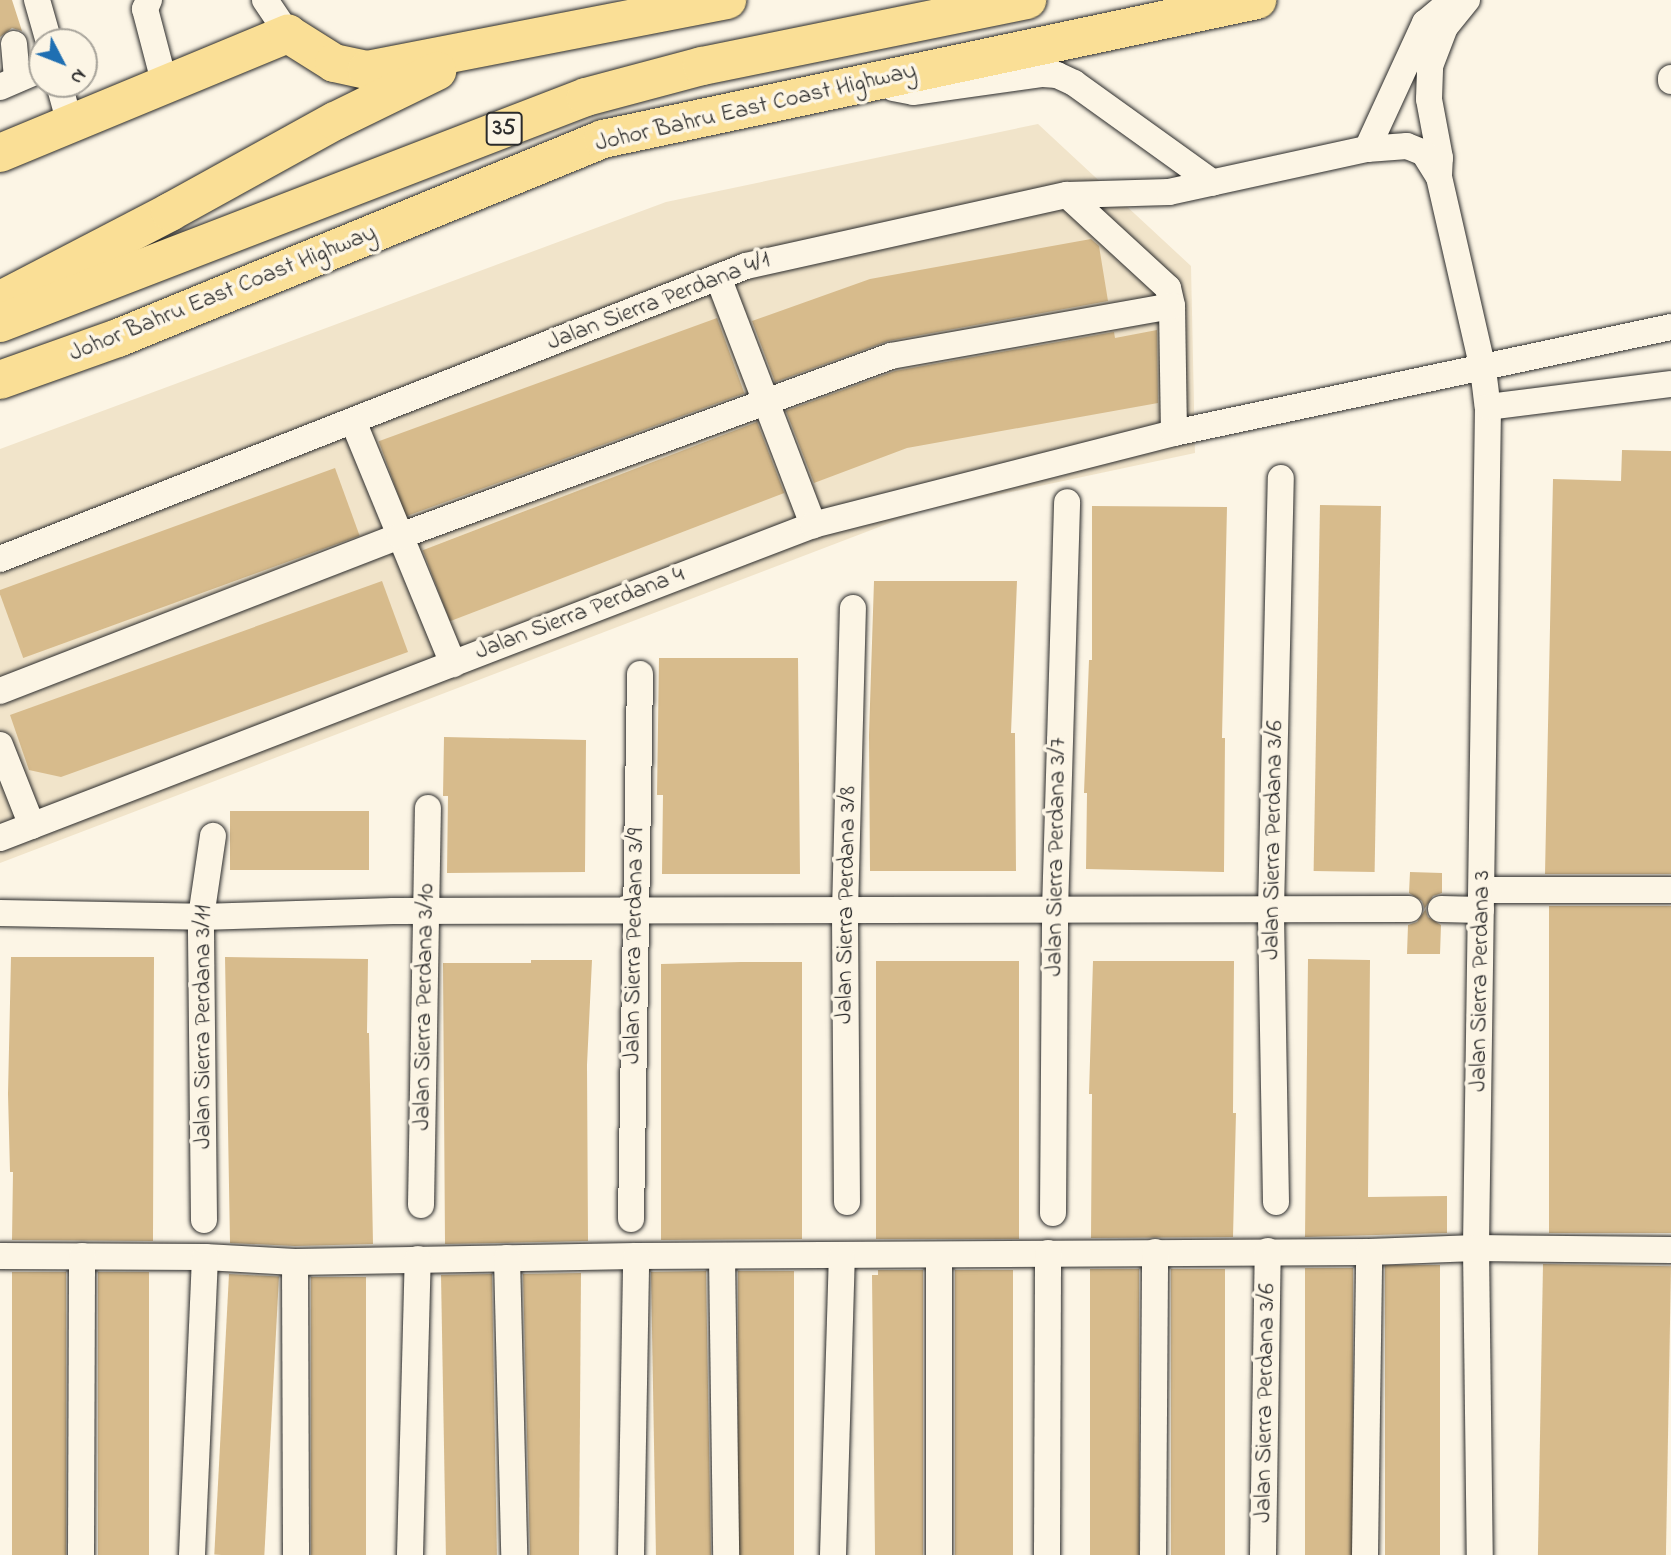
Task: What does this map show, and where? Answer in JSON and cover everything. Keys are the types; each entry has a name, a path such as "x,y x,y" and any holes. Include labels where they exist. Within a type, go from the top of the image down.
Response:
{"highway":[{"path":"0,153 288,34 334,63 360,70 727,0"},
{"name":"Johor Bahru East Coast Highway","path":"0,323 586,97 702,66 1027,0"},
{"name":"Johor Bahru East Coast Highway","path":"0,380 118,338 603,139 1257,0"},
{"path":"0,300 170,212 335,121 480,49"},
{"path":"0,397 118,338"}],"street":[{"path":"37,0 45,28"},
{"path":"149,0 145,9 165,85"},
{"path":"265,0 288,34"},
{"path":"1367,149 1425,23 1452,0"},
{"path":"1439,177 1440,158 1429,99 1430,66 1445,27 1467,0"},
{"path":"8,83 14,44"},
{"path":"864,83 913,92 1043,74 1057,75 1074,83 1213,183"},
{"path":"8,83 28,75"},
{"path":"63,98 70,124"},
{"name":"Jalan Sierra Perdana 4/1","path":"0,559 718,277 781,256 1067,195 1169,192 1367,149 1407,145 1418,149 1430,159 1439,177"},
{"name":"Jalan Sierra Perdana 3","path":"1439,177 1483,369 1488,407 1475,1248 1480,1555"},
{"path":"1067,195 1163,281 1172,306 1174,433"},
{"path":"718,277 813,525"},
{"path":"0,691 400,536 891,356 1172,306"},
{"name":"Jalan Sierra Perdana 4","path":"0,838 813,525 1174,433 1671,327"},
{"path":"1488,407 1671,384"},
{"path":"353,421 453,664"},
{"name":"Jalan Sierra Perdana 3/6","path":"1276,1202 1271,910 1281,478"},
{"name":"Jalan Sierra Perdana 3/7","path":"1053,1213 1055,910 1067,502"},
{"name":"Jalan Sierra Perdana 3/8","path":"848,1202 845,911 853,608"},
{"name":"Jalan Sierra Perdana 3/9","path":"632,1219 640,674"},
{"path":"0,745 32,826"},
{"name":"Jalan Sierra Perdana 3/10","path":"421,1205 428,808"},
{"name":"Jalan Sierra Perdana 3/11","path":"204,1220 201,917 213,836"},
{"path":"1441,909 1482,900 1671,890"},
{"path":"0,913 201,917 427,911 1409,909"},
{"path":"0,1256 205,1257 295,1262 636,1256 842,1257 1369,1252 1475,1248 1671,1250"},
{"name":"Jalan Sierra Perdana 3/6","path":"1263,1555 1268,1251"},
{"path":"1153,1555 1155,1252"},
{"path":"1365,1555 1369,1252"},
{"path":"1047,1555 1048,1253"},
{"path":"939,1255 939,1555"},
{"path":"80,1555 82,1256"},
{"path":"631,1555 636,1256"},
{"path":"722,1256 726,1555"},
{"path":"192,1555 205,1257"},
{"path":"833,1555 842,1257"},
{"path":"508,1258 514,1555"},
{"path":"410,1555 418,1259"},
{"path":"295,1262 296,1555"}],"shaded area":[{"path":"1038,124 1191,266 1195,453 921,511 0,863 0,449 666,202"}],"building":[{"path":"0,0 12,0 22,31 12,28 0,37"},
{"path":"1091,239 1099,246 1108,301 888,341 775,382 752,321 870,279"},
{"path":"717,318 744,393 406,516 379,441"},
{"path":"1157,330 1158,403 907,448 814,483 786,411 895,371 1114,332 1115,338"},
{"path":"757,422 784,493 450,621 423,550"},
{"path":"1622,450 1671,451 1671,874 1545,874 1553,479 1621,481"},
{"path":"335,468 360,536 23,658 0,590"},
{"path":"1320,505 1381,506 1375,872 1314,871"},
{"path":"1092,506 1227,507 1222,738 1225,738 1224,872 1086,869 1087,793 1084,793 1089,660 1092,660"},
{"path":"382,581 408,652 61,777 29,770 10,715"},
{"path":"874,581 1017,581 1011,733 1015,733 1016,871 870,871 869,735"},
{"path":"659,658 798,658 800,874 662,874 663,795 657,795"},
{"path":"444,737 586,740 585,872 447,873 448,796 443,796"},
{"path":"230,811 369,811 369,870 230,870"},
{"path":"1410,872 1442,873 1442,893 1433,896 1425,908 1428,917 1441,925 1440,954 1407,954 1408,925 1417,922 1425,910 1422,901 1409,893"},
{"path":"1549,906 1671,906 1671,1233 1549,1233"},
{"path":"11,957 154,957 153,1241 12,1240 13,1172 10,1172 8,1094"},
{"path":"225,957 368,959 367,1033 373,1244 295,1246 230,1243"},
{"path":"1308,959 1370,960 1368,1197 1447,1196 1447,1233 1305,1237"},
{"path":"531,960 592,960 587,1065 588,1241 445,1244 443,963 531,963"},
{"path":"876,961 1019,961 1019,1239 876,1239"},
{"path":"1093,961 1234,961 1233,1113 1236,1113 1233,1237 1091,1238 1092,1094 1089,1094"},
{"path":"802,962 802,1239 661,1240 661,964"},
{"path":"1543,1264 1671,1266 1666,1555 1538,1555"},
{"path":"1385,1265 1440,1265 1440,1555 1385,1555"},
{"path":"1305,1268 1353,1268 1353,1555 1305,1555"},
{"path":"1090,1269 1139,1269 1139,1555 1090,1555"},
{"path":"1171,1269 1225,1269 1225,1555 1171,1555"},
{"path":"878,1270 923,1270 923,1555 875,1555 872,1275 878,1275"},
{"path":"955,1270 1013,1270 1013,1555 955,1555"},
{"path":"706,1271 711,1555 656,1555 651,1272"},
{"path":"738,1271 794,1271 794,1555 738,1555"},
{"path":"12,1272 66,1272 66,1555 12,1555"},
{"path":"98,1272 149,1272 149,1555 98,1555"},
{"path":"581,1273 579,1555 530,1555 523,1274"},
{"path":"229,1274 279,1277 264,1555 214,1555"},
{"path":"492,1274 497,1555 446,1555 441,1275"},
{"path":"311,1277 366,1277 366,1555 311,1555"}]}
